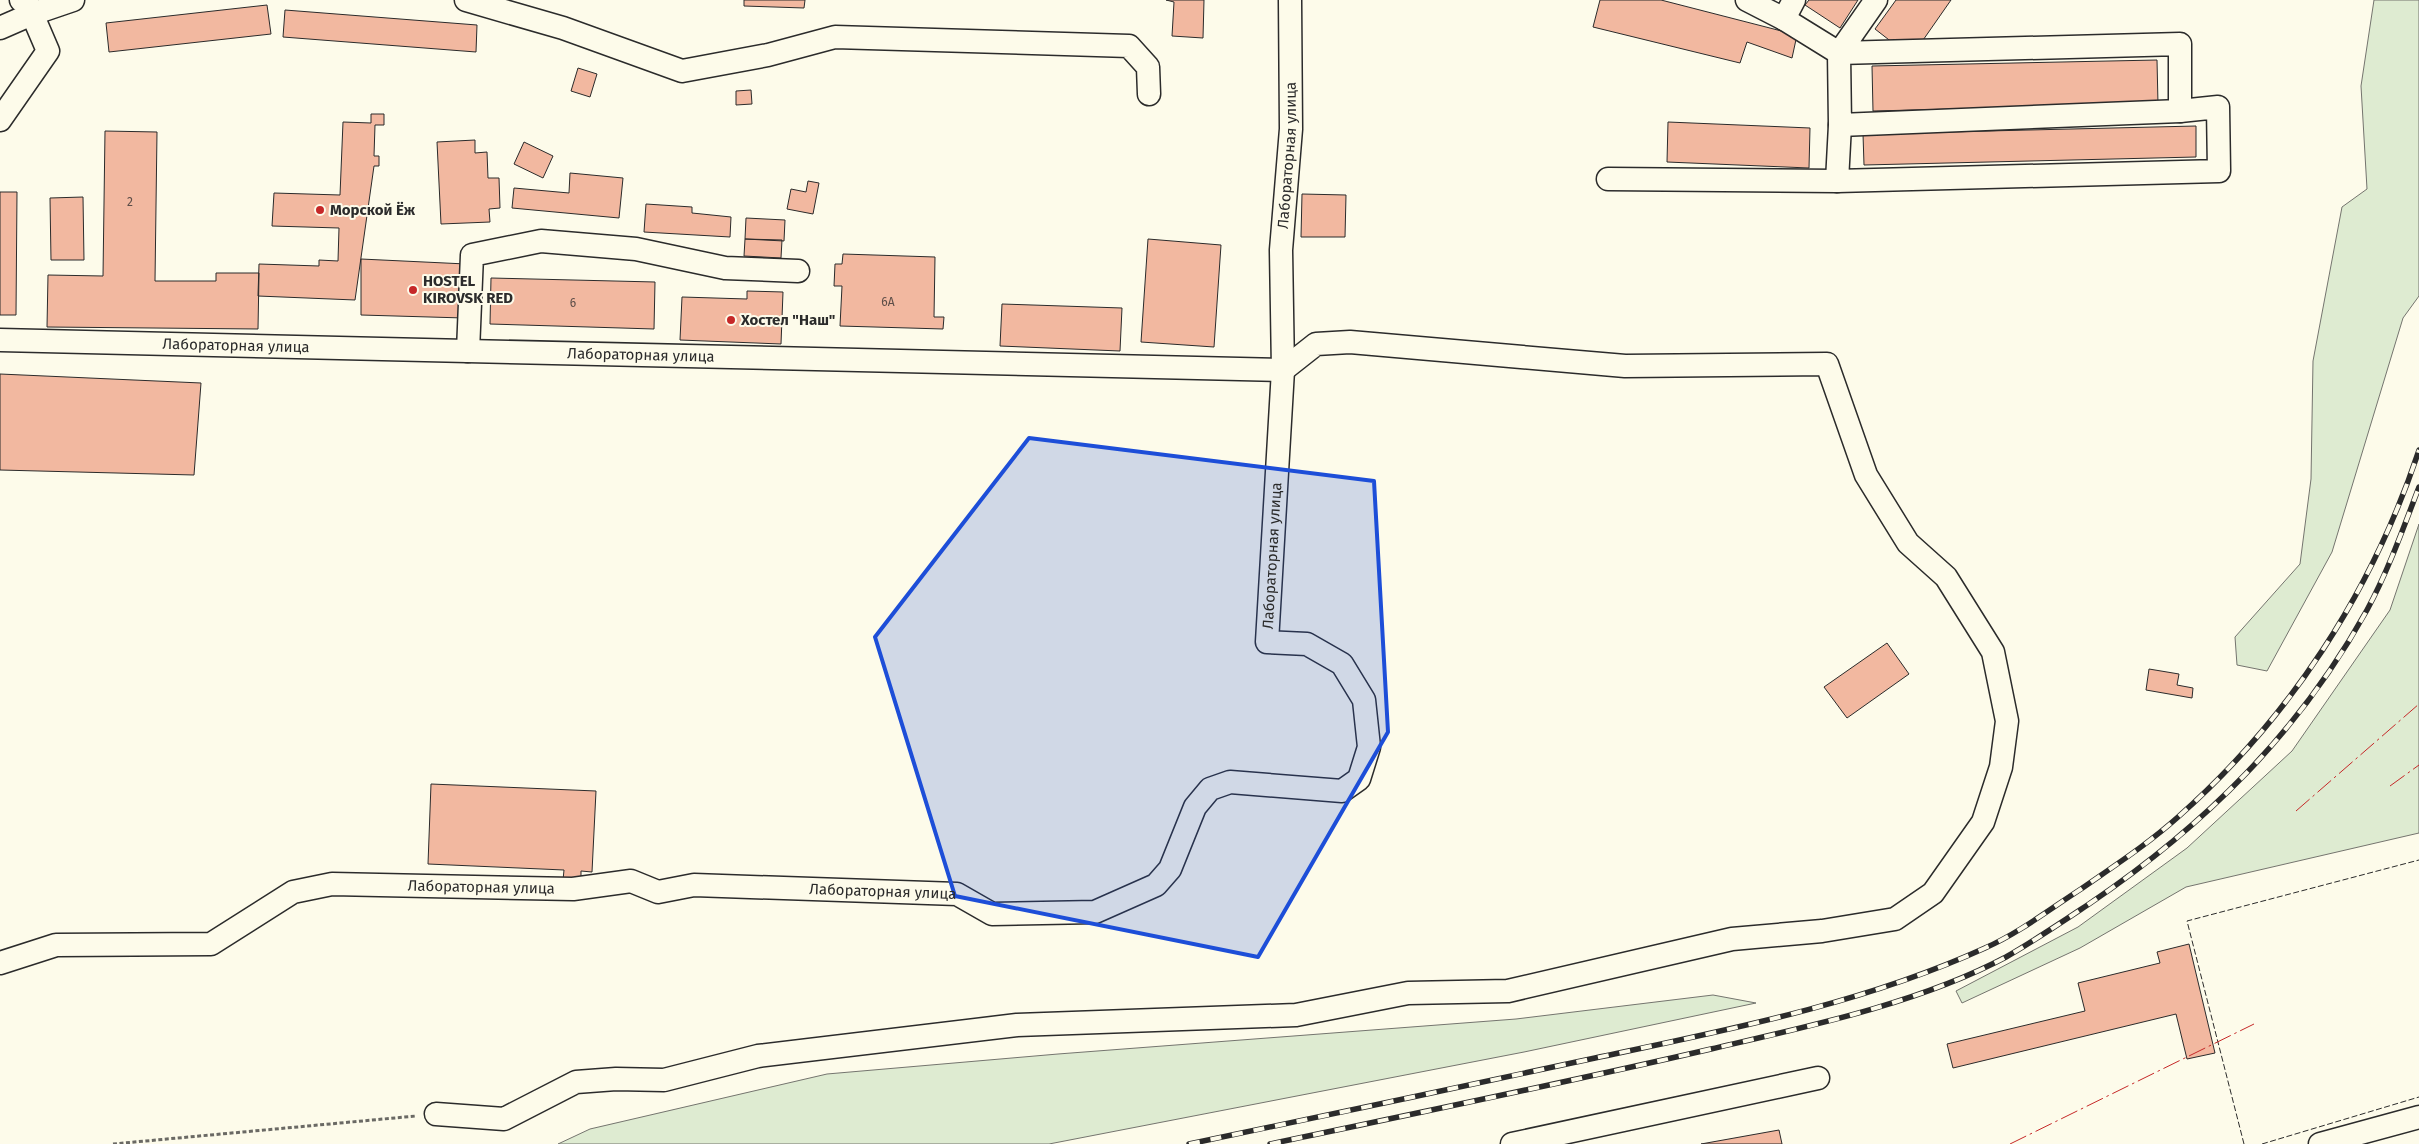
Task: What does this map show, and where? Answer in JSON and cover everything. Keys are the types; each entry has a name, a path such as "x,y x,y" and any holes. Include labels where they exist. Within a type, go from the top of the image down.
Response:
{"street":[{"path":"0,28 26,7 73,0"},
{"path":"466,0 563,28 682,71 768,55 835,36 1129,46 1148,67 1149,94"},
{"name":"Лабораторная улица","path":"0,963 56,945 211,944 293,892 332,884 573,889 631,882 658,892 694,885 957,894 992,914 1095,912 1126,900 1156,885 1170,868 1194,807 1210,789 1230,782 1342,791 1359,779 1369,747 1364,700 1342,664 1307,644 1267,642 1283,370 1281,250 1291,129 1290,0"},
{"path":"1748,0 1789,9 1839,53 2180,44 2180,111"},
{"path":"1837,181 1840,125 1839,53 1876,0"},
{"path":"0,120 48,51 26,7"},
{"path":"1608,179 1837,181 2219,171 2218,107 2180,111 1840,125"},
{"path":"468,351 472,256 541,242 636,248 725,268 798,271"},
{"name":"Лабораторная улица","path":"0,340 1283,370"},
{"path":"436,1114 504,1118 576,1082 616,1079 664,1080 758,1056 998,1028 1296,1016 1408,993 1508,991 1732,939 1822,931 1895,918 1933,893 1983,822 2001,766 2007,721 1993,652 1946,577 1908,543 1866,475 1827,364 1625,366 1350,342 1316,344 1283,370"},
{"path":"1512,1144 1818,1078"},
{"path":"2320,1144 2419,1117"}],"path":[{"path":"113,1144 436,1114"}],"highlighted area":[{"path":"1029,438 1374,481 1388,732 1258,957 955,896 875,637"}],"green space":[{"path":"2374,0 2419,0 2419,296 2403,318 2332,552 2267,671 2237,665 2235,637 2300,564 2311,479 2313,361 2342,207 2367,189 2361,86"},
{"path":"2419,524 2419,833 2186,887 2080,948 1962,1003 1956,991 2078,927 2187,848 2292,751 2390,610"},
{"path":"1713,995 1756,1003 1524,1052 1049,1144 558,1144 590,1129 827,1074 1058,1054 1516,1019"}],"building":[{"path":"744,0 805,0 804,8 744,6"},
{"path":"1166,0 1204,0 1203,38 1172,36 1174,2"},
{"path":"1600,0 1661,0 1797,35 1792,58 1747,42 1740,63 1593,27"},
{"path":"1809,0 1858,0 1840,28 1805,5"},
{"path":"1896,0 1951,0 1921,43 1893,43 1875,29"},
{"path":"267,5 271,34 109,52 106,23"},
{"path":"285,10 477,25 476,52 283,37"},
{"path":"2157,60 2158,104 1873,111 1872,66"},
{"path":"578,68 597,74 590,97 571,91"},
{"path":"751,90 752,104 736,105 736,91"},
{"name":"Морской Ёж","path":"371,114 384,114 384,125 375,125 374,156 379,156 379,166 374,166 355,300 258,296 259,264 319,266 319,260 338,261 339,228 272,226 274,193 340,195 343,122 371,123"},
{"path":"1668,122 1810,128 1809,168 1667,162"},
{"path":"2196,126 2196,157 1864,165 1863,134"},
{"path":"105,131 157,132 155,281 216,281 216,273 259,273 258,329 47,327 48,275 103,276"},
{"path":"475,140 475,153 487,152 488,178 499,178 500,208 489,209 490,222 441,224 437,142"},
{"path":"524,142 553,156 543,178 514,164"},
{"path":"570,173 623,178 619,218 512,208 514,188 569,193"},
{"path":"808,181 819,183 813,214 787,209 791,189 806,192"},
{"path":"0,192 17,192 16,315 0,315"},
{"path":"1302,194 1346,195 1345,237 1301,237"},
{"path":"83,197 84,260 51,260 50,198"},
{"path":"646,204 692,207 692,213 731,217 730,237 644,232"},
{"path":"746,218 785,220 784,241 745,239"},
{"path":"745,239 782,240 781,258 744,256"},
{"path":"1148,239 1221,245 1214,347 1141,342"},
{"path":"843,254 935,257 934,317 944,317 943,329 840,326 842,286 834,286 835,264 842,264"},
{"name":"HOSTEL KIROVSK RED","path":"361,259 466,264 464,318 361,315"},
{"path":"491,278 655,282 654,329 490,324"},
{"name":"Хостел \"Наш\"","path":"747,291 783,292 781,344 680,340 682,297 747,299"},
{"path":"1002,304 1122,308 1120,351 1000,346"},
{"path":"0,374 201,383 194,475 0,470"},
{"path":"1887,643 1909,674 1847,718 1824,687"},
{"path":"2149,669 2179,674 2177,685 2193,688 2192,698 2146,690"},
{"path":"431,784 596,791 592,872 581,871 581,881 563,880 564,870 428,864"},
{"path":"2189,944 2215,1053 2187,1059 2176,1014 1953,1068 1947,1044 2085,1011 2078,983 2160,963 2157,952"},
{"path":"1779,1130 1782,1144 1701,1144"}],"railway":[{"path":"1189,1144 1694,1037 1793,1014 1891,985 1938,968 2010,935 2081,889 2155,836 2219,779 2256,738 2291,695 2323,650 2352,602 2400,502 2419,450"},
{"path":"1270,1144 1601,1074 1823,1022 1900,1001 1937,988 2006,957 2089,904 2171,842 2210,809 2246,774 2279,737 2311,697 2340,655 2367,610 2388,565 2419,487"}],"fence":[{"path":"2244,1144 2187,921 2419,860"},
{"path":"2262,1144 2419,1097"}],"power":[{"path":"2296,811 2419,704"},
{"path":"2390,786 2419,765"},
{"path":"2010,1144 2254,1024"}],"place":[{"name":"Морской Ёж","path":"320,210"},
{"name":"HOSTEL KIROVSK RED","path":"413,290"},
{"name":"Хостел \"Наш\"","path":"731,320"}]}
